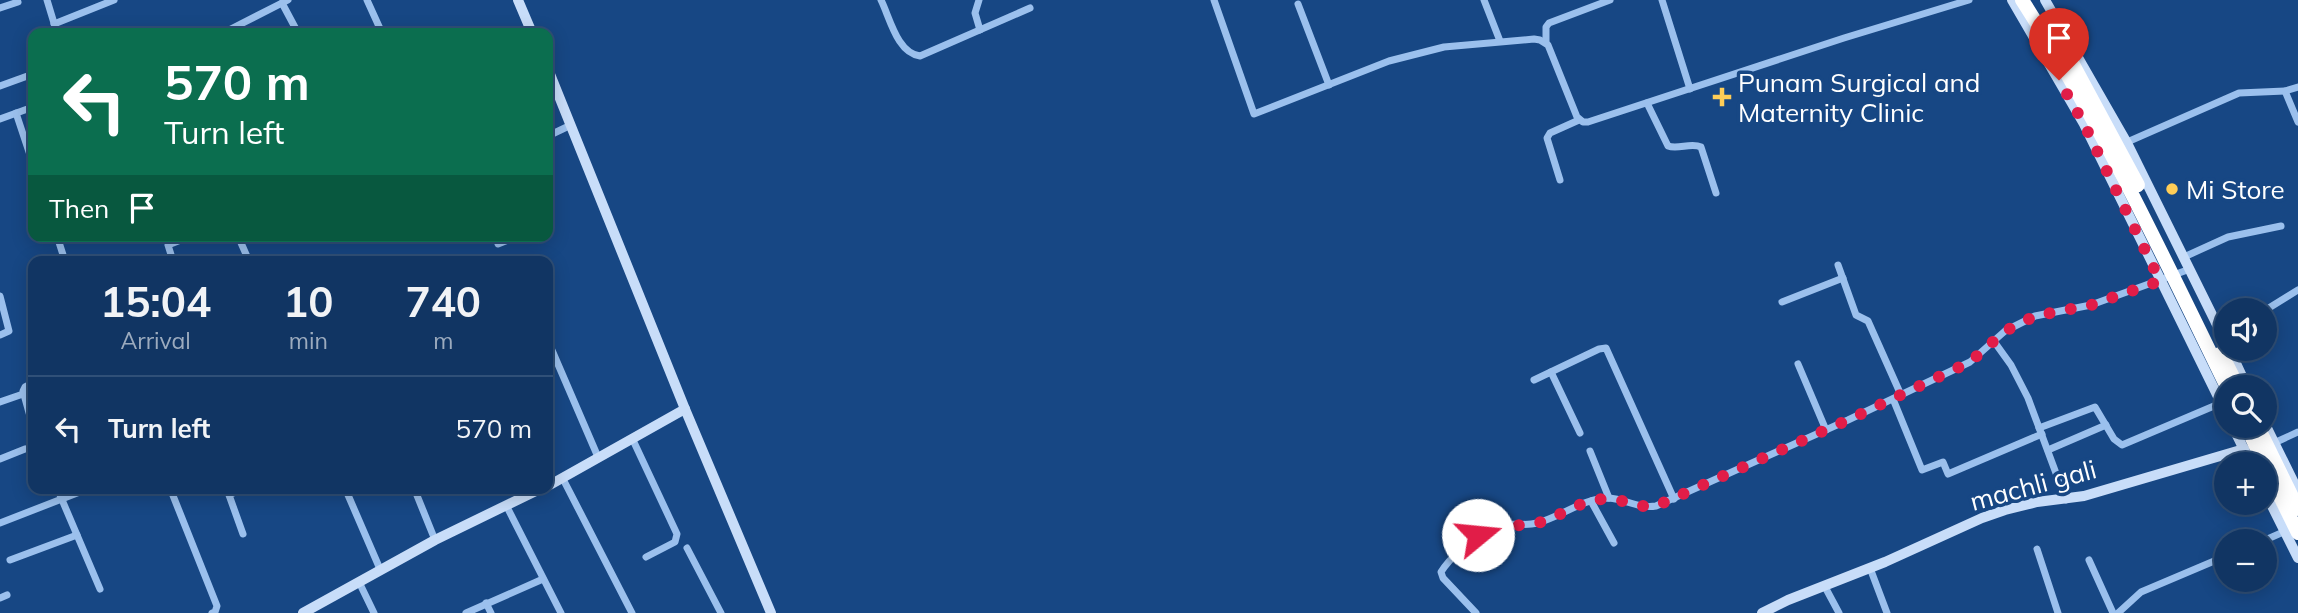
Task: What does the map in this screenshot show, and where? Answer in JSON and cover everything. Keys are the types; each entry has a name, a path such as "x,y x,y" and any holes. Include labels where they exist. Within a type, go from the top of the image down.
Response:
{"highway":[{"path":"2022,0 2052,46 2144,217 2221,375"},
{"path":"2034,0 2114,139 2232,375"},
{"path":"2263,438 2298,509"},
{"path":"2277,497 2291,532"}],"street":[{"path":"47,0 55,28"},
{"path":"54,24 114,0"},
{"path":"367,0 380,28"},
{"path":"518,0 531,28"},
{"path":"881,0 904,48 920,56 1030,8"},
{"path":"979,0 975,13 981,30"},
{"path":"1214,0 1254,114 1389,61 1444,47 1534,39 1546,43"},
{"path":"1484,0 1500,41"},
{"path":"1580,120 1546,43 1546,27 1549,23 1611,0"},
{"path":"1662,0 1690,89"},
{"path":"1560,180 1547,138 1550,133 1580,120 1588,122 1969,0"},
{"path":"2012,0 2084,124 2214,390"},
{"path":"2045,0 2127,143 2214,316"},
{"path":"0,8 18,2"},
{"path":"232,28 281,2 295,28"},
{"path":"1298,4 1329,85"},
{"path":"2033,36 2058,21"},
{"path":"0,86 28,76"},
{"path":"553,81 685,409 771,613"},
{"path":"2101,158 2127,143 2239,93 2286,91 2298,87"},
{"path":"2286,91 2298,122"},
{"path":"1647,103 1668,146 1672,148 1697,145 1701,148 1716,193"},
{"path":"0,119 28,109"},
{"path":"16,113 28,149"},
{"path":"553,134 571,125"},
{"path":"2184,257 2234,236 2281,226"},
{"path":"171,256 168,245 176,242"},
{"path":"498,244 503,242"},
{"path":"1839,265 1857,317 1867,320 1902,395"},
{"path":"1476,613 1443,578 1441,572 1446,564 1490,526 1540,523 1591,501 1609,498 1649,508 1674,499 1970,362 2014,325 2035,316 2091,305 2190,269"},
{"path":"1782,302 1843,278"},
{"path":"2277,303 2298,290"},
{"path":"0,296 9,331 0,335"},
{"path":"1993,340 2024,388 2066,500"},
{"path":"1534,380 1606,348 1674,499"},
{"path":"553,353 598,457"},
{"path":"1798,364 1826,430"},
{"path":"1551,372 1580,433"},
{"path":"28,386 23,394 28,410"},
{"path":"0,402 23,394"},
{"path":"1893,399 1922,470 1943,462 1948,474 2093,406 2097,408 2117,443 2122,445 2214,411"},
{"path":"553,484 685,409"},
{"path":"2048,450 2106,425"},
{"path":"2271,452 2298,432"},
{"path":"632,438 677,534 675,542 646,558"},
{"path":"2238,438 2246,452"},
{"path":"2272,438 2298,491"},
{"path":"0,459 28,449"},
{"name":"machli gali","path":"1762,613 1994,514 2037,502 2066,500 2244,449"},
{"path":"1590,451 1609,498"},
{"path":"563,479 632,613"},
{"path":"60,494 100,589"},
{"path":"0,523 76,494"},
{"path":"172,494 217,606 212,613"},
{"path":"231,494 229,495 243,534"},
{"path":"348,494 380,569"},
{"path":"416,494 435,540"},
{"path":"303,613 435,540 529,494"},
{"path":"1591,501 1614,543"},
{"path":"506,505 561,613"},
{"path":"2277,510 2291,532 2298,558"},
{"path":"2291,532 2298,526"},
{"path":"10,560 77,535"},
{"path":"687,548 721,613"},
{"path":"2037,550 2057,613"},
{"path":"2089,560 2115,613 2141,592 2214,561"},
{"path":"1870,568 1887,613"},
{"path":"466,613 543,579"},
{"path":"359,582 374,613"},
{"path":"1824,585 1839,613"},
{"path":"486,603 491,613"}],"place":[{"name":"Punam Surgical and Maternity Clinic","path":"1722,97"},
{"name":"Mi Store","path":"2172,189"}],"route":[{"path":"1478,535 1490,526 1540,523 1600,499 1620,500 1649,508 1656,506 1970,362 2014,325 2048,312 2091,305 2160,281 2084,124 2059,80"}]}
